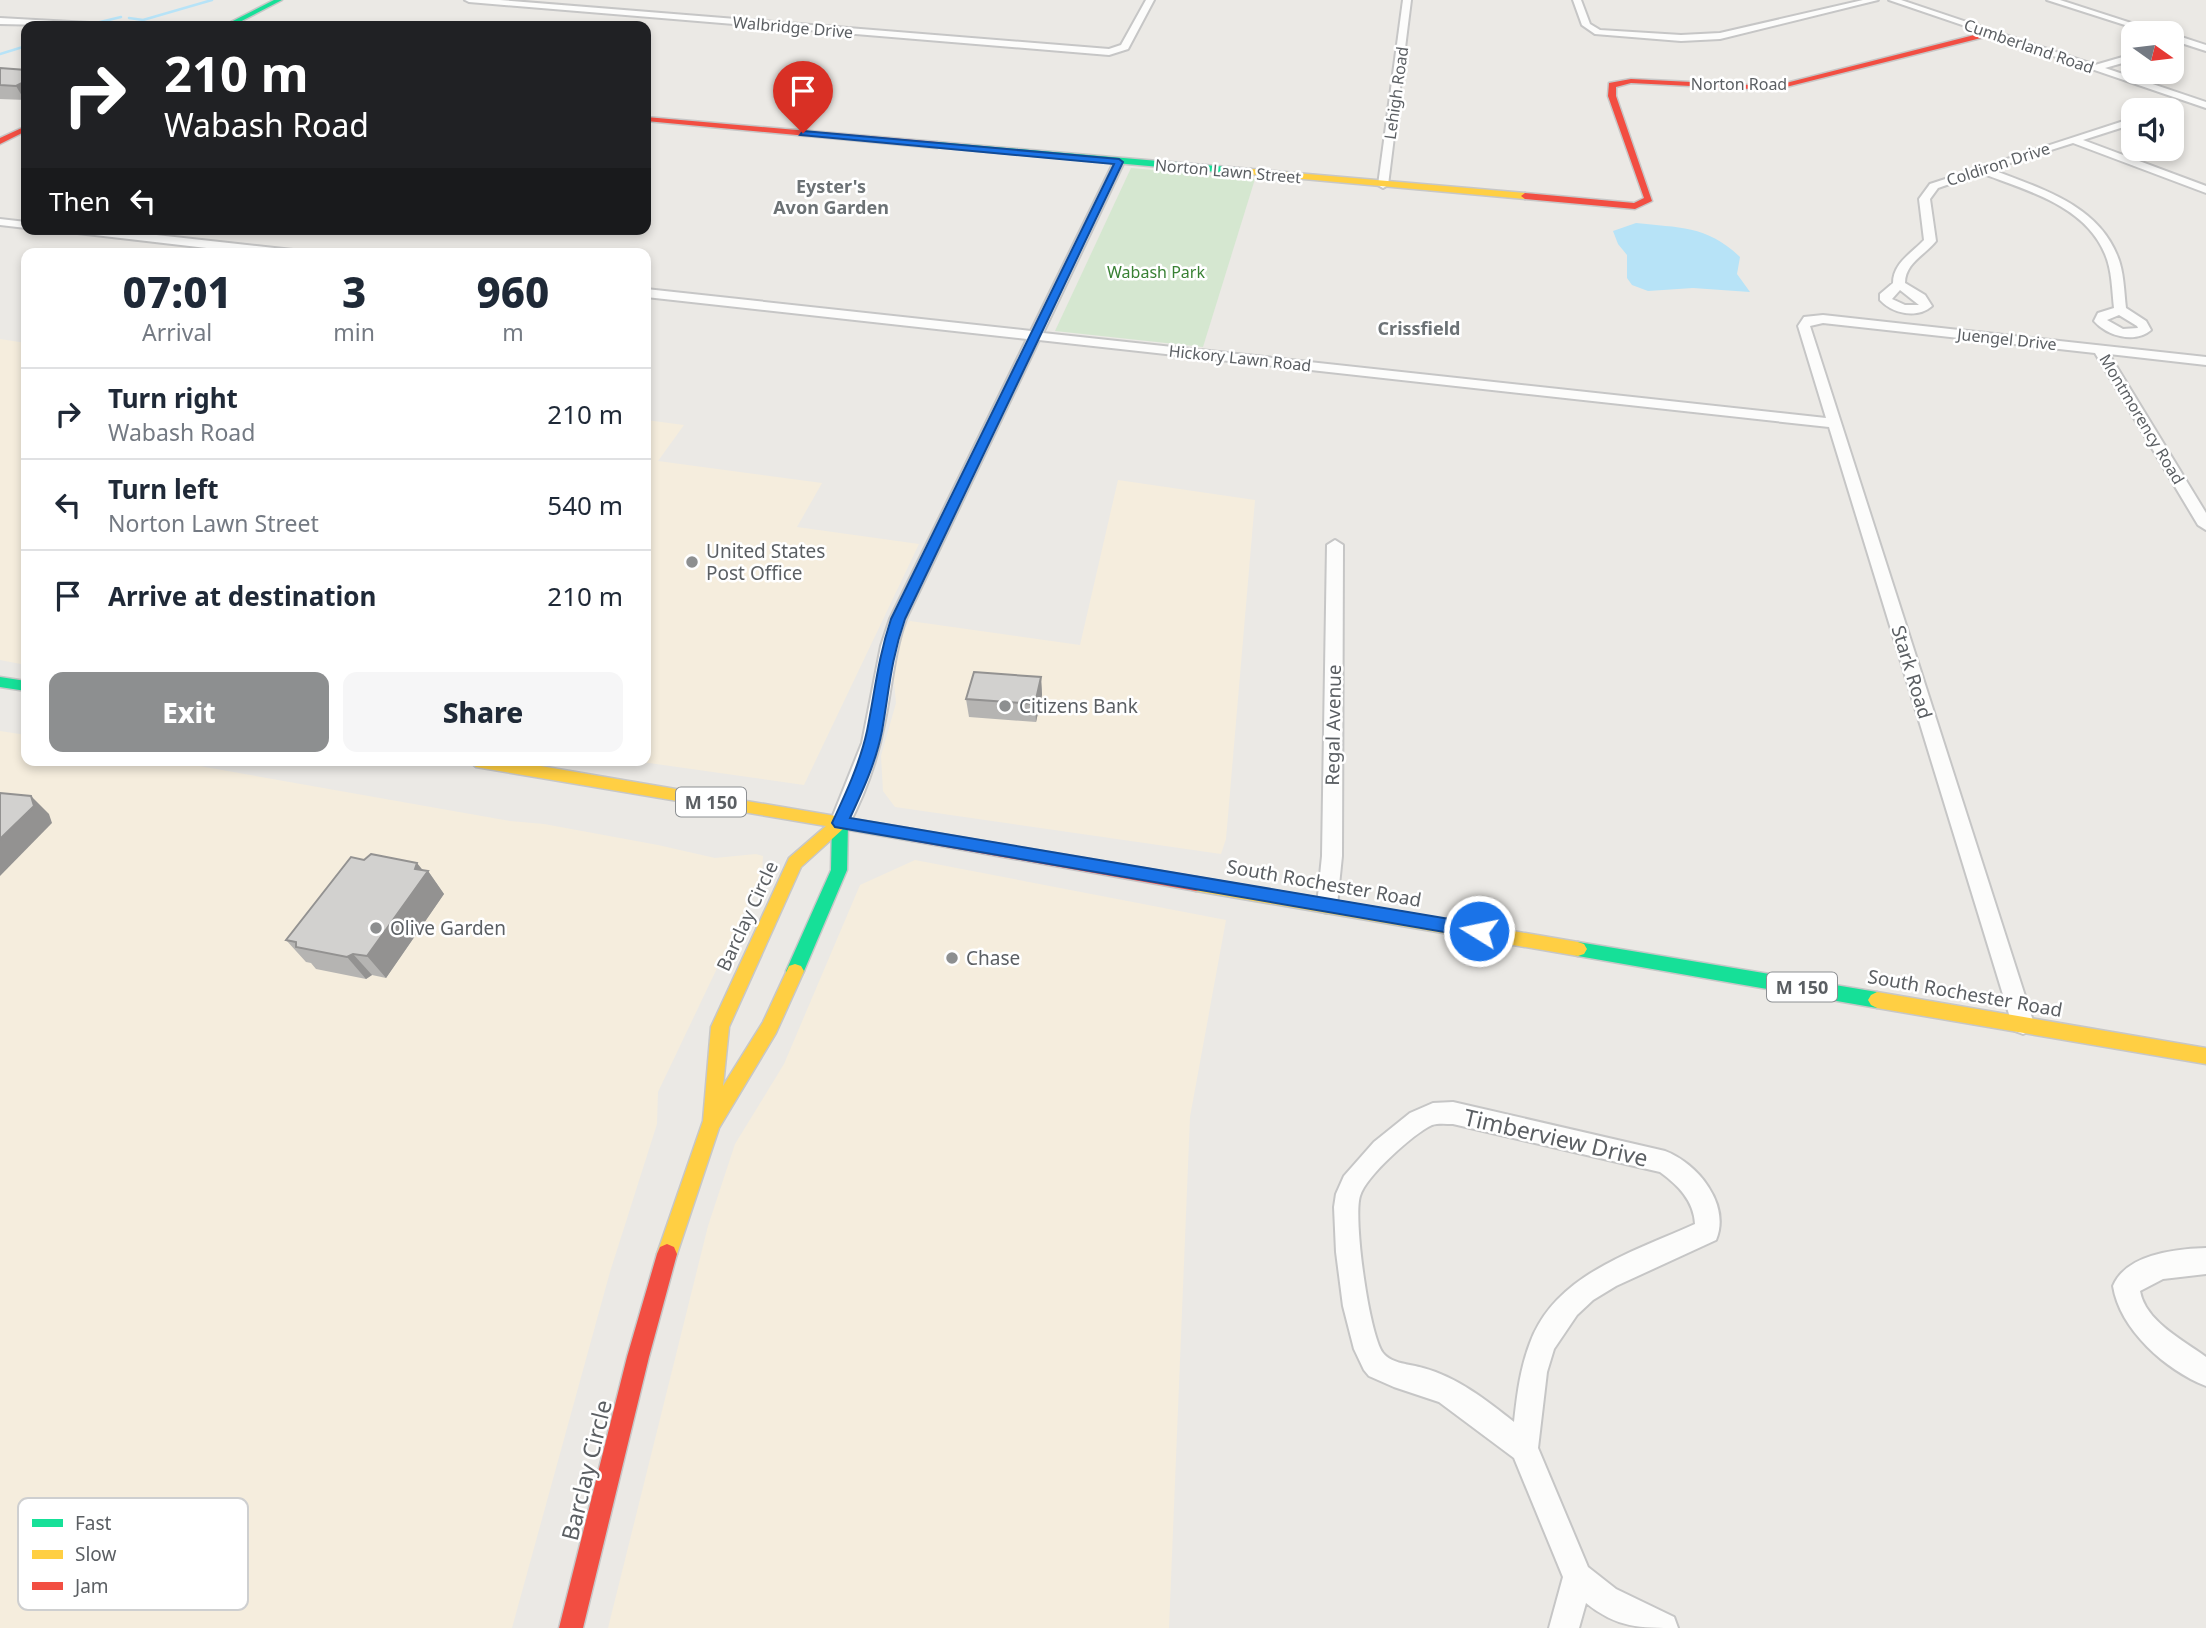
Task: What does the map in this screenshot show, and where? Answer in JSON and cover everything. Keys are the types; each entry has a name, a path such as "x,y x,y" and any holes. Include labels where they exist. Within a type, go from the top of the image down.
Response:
{"street":[{"path":"237,21 279,0"},
{"name":"Walbridge Drive","path":"469,0 1095,52 1118,51 1125,47 1150,0"},
{"name":"Lehigh Road","path":"1383,185 1407,0"},
{"path":"1577,0 1586,25 1593,30 1611,35 1690,38 1729,35 1874,0"},
{"name":"Cumberland Road","path":"1893,0 2201,103"},
{"path":"2052,0 2121,21"},
{"path":"0,21 21,22"},
{"name":"Norton Road","path":"1643,204 1649,199 1649,195 1612,96 1612,85 1631,81 1759,87 1793,84 1990,33"},
{"path":"2185,42 2206,48"},
{"path":"2094,68 2121,60"},
{"name":"Norton Lawn Street","path":"651,119 1383,185 1619,205 1643,204"},
{"name":"Coldiron Drive","path":"1899,284 1897,278 1902,268 1930,241 1931,229 1923,204 1926,193 1940,183 2121,125"},
{"path":"0,141 21,130"},
{"path":"2074,140 2206,190"},
{"path":"840,823 861,777 874,733 891,636 1119,162"},
{"path":"1981,169 2039,193 2088,220 2107,244 2113,259 2120,310"},
{"path":"0,222 21,224"},
{"path":"123,235 239,248"},
{"name":"Hickory Lawn Road","path":"651,294 1834,423"},
{"name":"Juengel Drive","path":"1808,320 1823,319 2206,361"},
{"name":"Stark Road","path":"1808,320 1804,326 2023,1024"},
{"name":"Montmorency Road","path":"2099,349 2206,526"},
{"name":"Regal Avenue","path":"1327,905 1332,856 1335,545"},
{"path":"0,682 21,685"},
{"name":"South Rochester Road","path":"505,766 2206,1056"},
{"name":"Barclay Circle","path":"711,1124 720,1027 795,863 840,823"},
{"name":"Barclay Circle","path":"571,1628 666,1257 711,1124 770,1027 839,870 840,823"},
{"name":"Timberview Drive","path":"1524,1448 1534,1372 1543,1343 1561,1314 1584,1291 1607,1277 1707,1231 1709,1219 1693,1186 1679,1171 1665,1162 1453,1113 1426,1116 1360,1173 1348,1192 1345,1225 1361,1324 1374,1363 1385,1370 1436,1385 1478,1412 1524,1448 1578,1577 1605,1600 1663,1628"},
{"path":"2206,1261 2186,1261 2136,1275 2126,1286 2126,1298 2133,1313 2206,1373"},
{"path":"1564,1628 1578,1577"}],"shaded area":[{"path":"0,339 21,342 21,664 0,660"},
{"path":"651,421 684,425 658,461 822,483 797,527 919,544 804,785 651,763"},
{"path":"1118,480 1255,500 1226,839 1221,854 895,807 883,791 881,756 896,703 892,661 899,638 910,621 1080,645"},
{"path":"0,731 21,734 21,766 199,766 510,821 544,824 715,858 756,854 763,856 762,874 658,1092 657,1124 610,1272 512,1628 0,1628"},
{"path":"915,860 1226,920 1190,1117 1169,1628 608,1628 708,1226 735,1144 784,1064 860,885"}],"green space":[{"name":"Wabash Park","path":"1131,168 1255,179 1203,347 1055,331"}],"water":[{"path":"1636,223 1692,230 1716,239 1740,257 1737,274 1750,292 1693,288 1648,291 1632,285 1627,278 1627,255 1618,244 1613,231"}],"building":[{"path":"0,68 21,70 21,84 16,86 0,85"},
{"path":"974,672 1041,677 1035,704 966,699"},
{"path":"0,793 31,796 34,806 0,839"},
{"path":"371,854 417,863 415,869 428,871 367,956 353,954 347,957 296,947 296,942 286,940 351,857 364,860"}],"waterway":[{"path":"129,18 143,20 212,0"},
{"path":"104,21 121,17"},
{"path":"0,54 21,48"}],"traffic: fast":[{"path":"237,21 279,0"},
{"path":"937,145 1251,172"},
{"path":"0,682 21,685"},
{"path":"795,971 839,870 840,823"},
{"path":"1578,949 1877,1000"}],"traffic: slow":[{"path":"1251,172 1525,196"},
{"path":"505,766 912,835"},
{"path":"711,1118 720,1027 736,990 795,863 840,823"},
{"path":"1196,884 1578,949"},
{"path":"667,1254 711,1124 770,1027 795,971"},
{"path":"1877,1000 2206,1056"}],"traffic: jam":[{"path":"1525,196 1635,206 1649,199 1612,96 1612,85 1631,81 1751,87 1786,85 1990,33"},
{"path":"651,119 937,145"},
{"path":"0,141 21,130"},
{"path":"912,835 1196,884"},
{"path":"571,1628 638,1357 667,1254"}],"place":[{"name":"United States Post Office","path":"692,562"},
{"name":"Citizens Bank","path":"1005,706"},
{"name":"Olive Garden","path":"376,928"},
{"name":"Chase","path":"952,958"}],"district":[{"name":"Eyster's Avon Garden","path":"831,196"},
{"name":"Crissfield","path":"1419,328"}],"route":[{"path":"803,133 1119,162 898,619 886,654 874,733 861,777 840,823 1479,931"}]}
